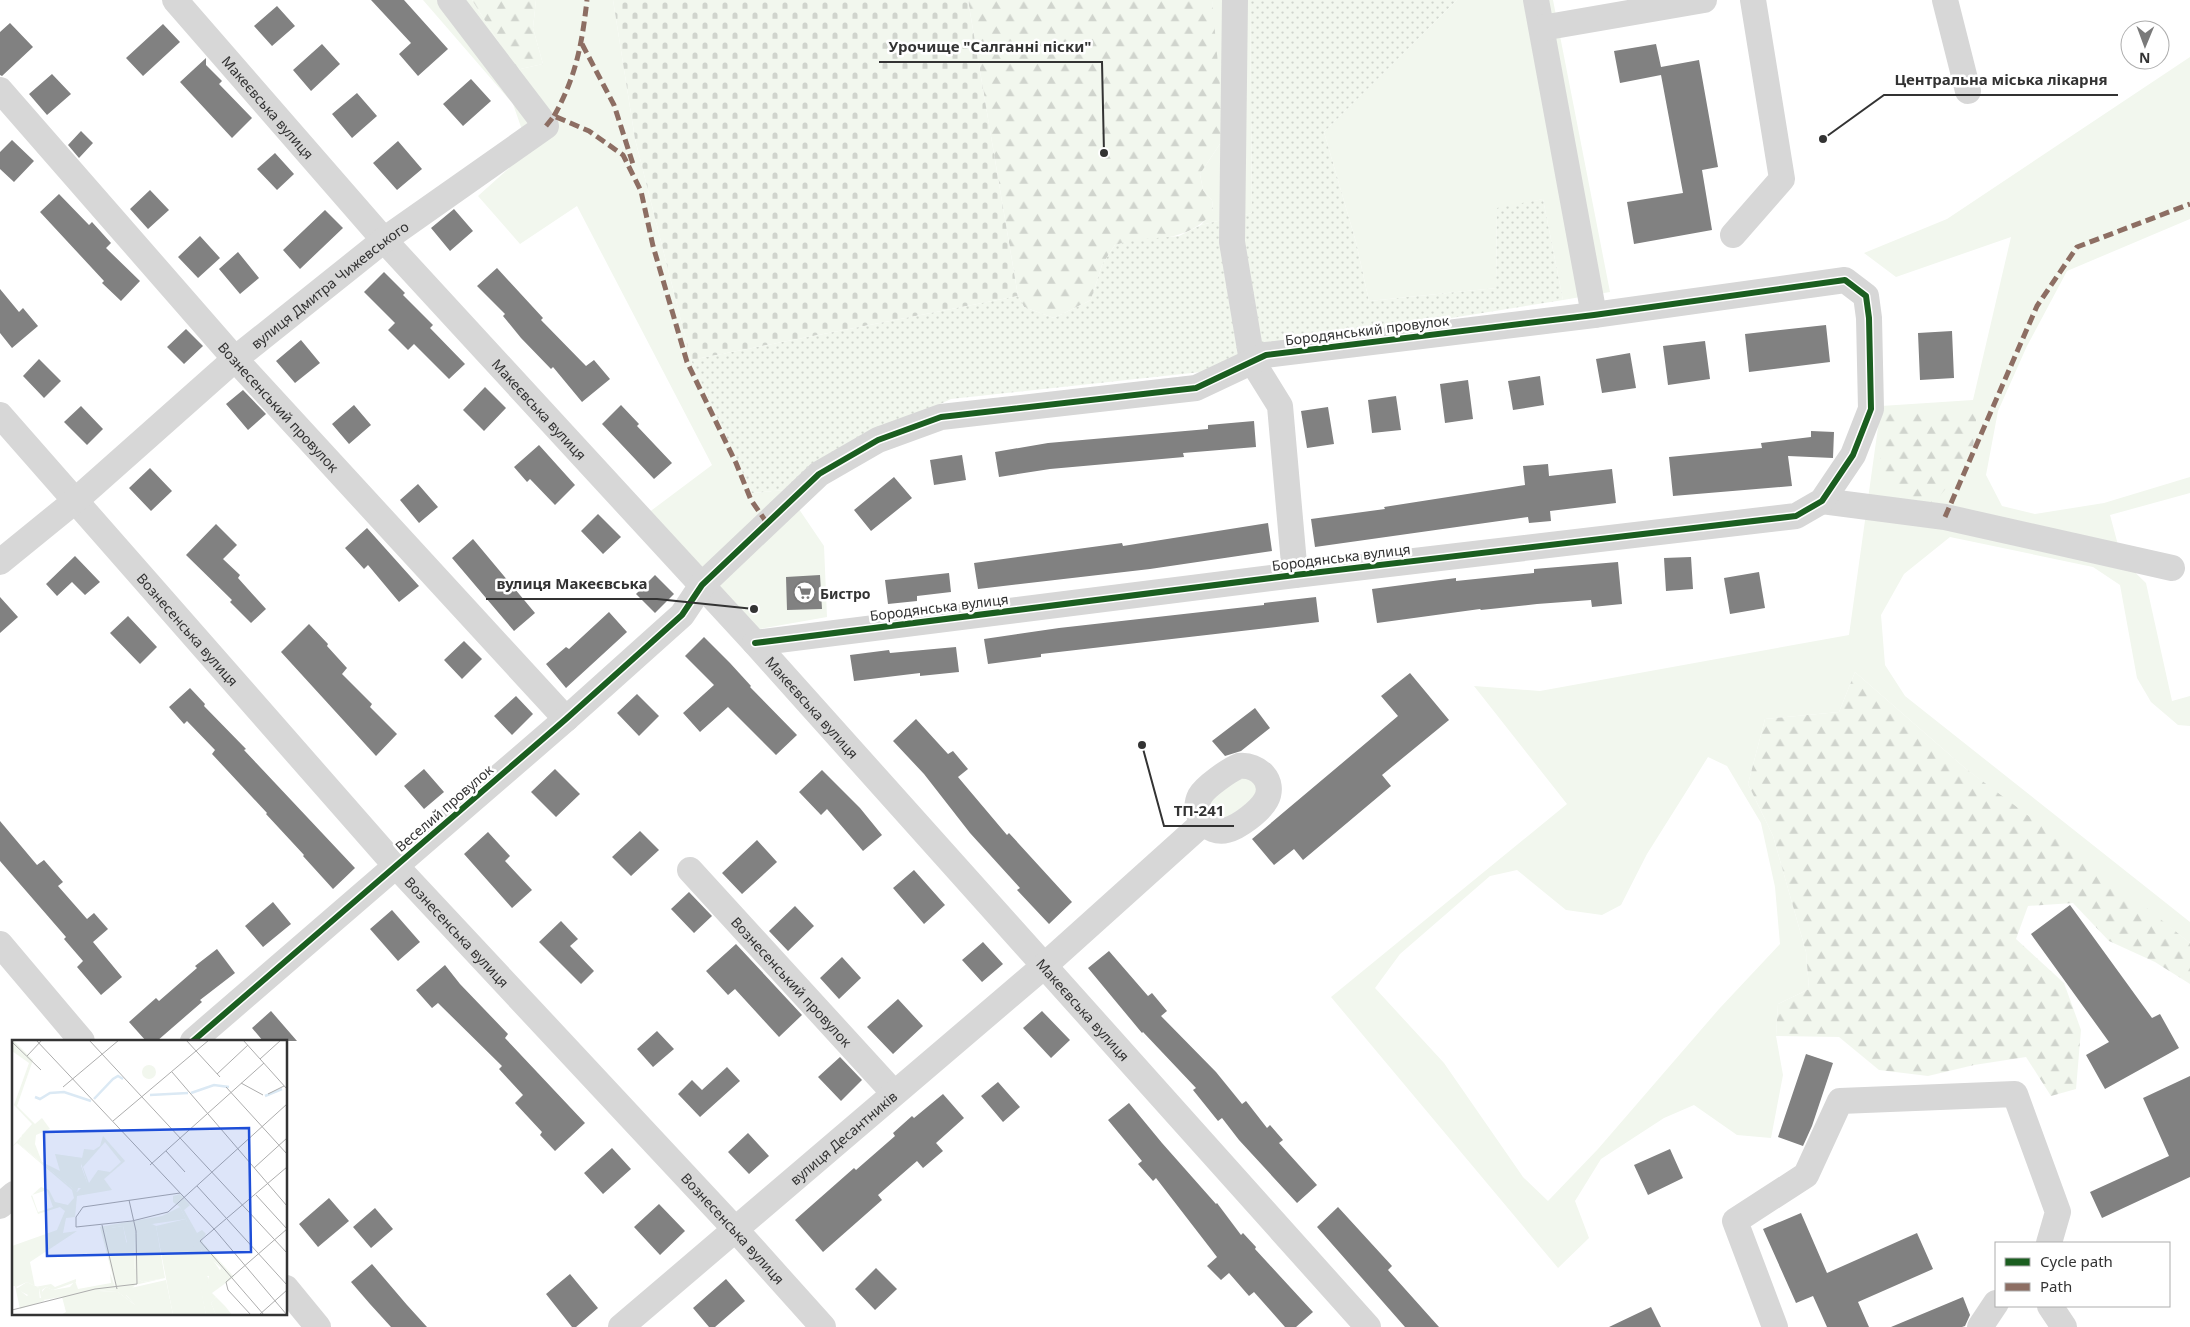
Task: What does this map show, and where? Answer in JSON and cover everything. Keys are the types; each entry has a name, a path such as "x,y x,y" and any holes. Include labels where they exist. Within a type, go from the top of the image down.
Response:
{"street":[{"name":"Макеєвська вулиця","path":"175,0 384,240 755,643 1368,1327"},
{"name":"вулиця Дмитра Чижевського","path":"0,562 75,501 235,359 384,240 546,126 450,0"},
{"path":"1235,0 1232,242 1252,361 1280,406 1295,575"},
{"path":"1536,0 1594,315"},
{"path":"1542,28 1704,0"},
{"path":"1733,235 1782,179 1753,0"},
{"path":"1946,0 1968,91"},
{"name":"Вознесенський провулок","path":"0,90 235,359 566,719"},
{"name":"Бородянський провулок","path":"702,585 819,474 878,440 941,417 1196,388 1266,355 1594,315 1846,280 1866,296 1869,318 1871,409"},
{"name":"Бородянська вулиця","path":"755,643 1295,575 1796,516 1822,501 1854,455 1871,409"},
{"name":"Вознесенська вулиця","path":"0,415 396,866 736,1229 823,1327"},
{"path":"1822,501 1945,517 2172,568"},
{"name":"Веселий провулок","path":"194,1040 566,719 682,615 702,585"},
{"name":"вулиця Десантників","path":"621,1327 1044,966 1204,823"},
{"name":"Вознесенський провулок","path":"690,870 894,1093"},
{"path":"0,944 81,1040"},
{"path":"1775,1327 1735,1221 1806,1175 1840,1101 2015,1094 2058,1212 2049,1242"},
{"path":"0,1206 12,1196"},
{"path":"2038,1242 2058,1212"},
{"path":"288,1290 318,1327"},
{"path":"1980,1327 1995,1304"},
{"path":"2051,1307 2064,1327"}],"green space":[{"path":"423,0 472,0 516,70 543,64 533,28 536,0 613,0 635,139 691,360 752,493 786,490 824,546 827,617 748,631 644,516 712,465 577,206 520,244 478,196 529,150 513,104"},
{"path":"472,0 536,0 533,28 543,64 516,70"},
{"path":"613,0 968,0 1018,296 691,360 635,139"},
{"path":"968,0 1212,0 1223,118 1220,144 1200,174 1203,190 1212,200 1213,212 1191,230 1180,234 1115,245 1102,265 1091,300 1054,318 1024,307 1018,296"},
{"path":"1212,0 1250,0 1252,213 1201,225 1213,211 1212,200 1203,190 1200,174 1220,144"},
{"path":"1250,0 1457,0 1324,132 1356,242 1369,301 1496,288 1497,208 1543,199 1563,300 1263,348 1210,371 951,399 817,461 786,490 752,493 691,360 1018,296 1024,307 1054,318 1091,300 1102,265 1115,245 1134,240 1179,236 1201,225 1252,213"},
{"path":"1457,0 1553,0 1610,292 1563,300 1543,199 1497,209 1496,288 1369,301 1356,242 1324,132"},
{"path":"2190,57 2190,219 2067,271 2027,346 1998,411 1986,475 2002,506 2035,514 2104,503 2190,477 2190,493 2110,515 2122,560 2146,583 2172,701 2190,696 2190,726 2178,725 2151,702 2137,678 2120,585 2093,567 1950,537 1904,574 1881,615 1885,665 1905,696 2190,922 2190,943 1965,768 1855,672 1839,712 1765,719 1748,784 1773,836 1806,952 1809,989 1778,1004 1776,1036 1783,1075 1771,1138 1737,1135 1694,1105 1664,1118 1601,1159 1575,1201 1589,1238 1558,1268 1331,997 1567,804 1474,686 1540,691 1849,635 1881,406 1973,400 2011,237 1896,277 1864,253 1947,219","holes":["1708,757 1727,766 1761,823 1775,887 1780,944 1719,1009 1598,1149 1548,1201 1523,1177 1444,1063 1375,988 1400,954 1490,876 1517,870 1566,910 1602,915 1621,905 1647,854"]},
{"path":"1886,411 1977,412 1972,456 1935,502 1912,502 1879,473"},
{"path":"1855,672 1965,768 2082,856 2190,943 2190,984 2155,962 2109,941 2073,903 2028,906 2016,939 2064,983 2081,1030 2076,1089 2051,1096 2026,1057 1974,1065 1928,1076 1879,1070 1839,1037 1776,1036 1778,1004 1809,989 1806,952 1773,836 1748,784 1765,719 1839,712"},
{"path":"1253,777 1259,795 1220,823 1206,804 1234,778"}],"building":[{"path":"371,0 404,0 448,49 418,76 399,54 411,43"},
{"path":"277,6 295,26 272,46 254,26"},
{"path":"10,23 33,47 2,76 0,75 0,32"},
{"path":"163,24 180,42 143,76 126,58"},
{"path":"322,44 340,64 311,91 293,70"},
{"path":"1656,44 1661,67 1699,60 1718,167 1702,170 1712,230 1634,244 1627,202 1683,193 1661,75 1620,83 1614,51"},
{"path":"206,58 206,65 222,81 219,84 252,118 232,138 180,82"},
{"path":"52,74 71,94 47,115 29,94"},
{"path":"471,79 491,101 463,126 443,104"},
{"path":"357,93 377,116 352,138 332,114"},
{"path":"81,131 93,143 79,158 68,145"},
{"path":"12,140 34,161 14,182 0,169 0,152"},
{"path":"398,141 422,169 397,190 373,163"},
{"path":"275,153 294,174 277,190 257,169"},
{"path":"150,190 169,210 148,229 130,209"},
{"path":"59,194 89,225 92,222 111,243 106,248 140,281 121,301 102,283 104,281 40,212"},
{"path":"454,209 473,231 450,251 431,228"},
{"path":"325,210 343,228 300,269 283,250"},
{"path":"200,236 220,258 198,278 178,257"},
{"path":"238,252 259,278 240,294 219,269"},
{"path":"497,268 543,318 541,320 586,366 594,360 610,379 582,402 553,367 551,369 521,338 503,316 505,314 477,286"},
{"path":"384,272 405,293 403,295 433,325 430,328 465,364 449,379 414,344 408,350 388,330 395,323 364,292"},
{"path":"0,289 19,312 23,308 38,326 12,348 0,333"},
{"path":"1826,325 1830,362 1749,372 1745,334"},
{"path":"186,329 203,346 184,364 167,347"},
{"path":"1952,331 1954,378 1920,380 1918,333"},
{"path":"301,340 320,363 295,383 276,361"},
{"path":"1705,341 1710,379 1668,385 1663,346"},
{"path":"1630,353 1636,388 1602,393 1596,359"},
{"path":"39,359 61,381 44,398 23,376"},
{"path":"1540,376 1544,405 1513,410 1508,381"},
{"path":"1468,380 1473,419 1445,423 1440,384"},
{"path":"485,387 506,408 484,431 463,410"},
{"path":"243,390 266,414 248,430 226,404"},
{"path":"1396,396 1401,430 1372,433 1368,400"},
{"path":"354,405 371,425 349,444 332,424"},
{"path":"621,405 639,424 637,426 672,463 654,479 602,424"},
{"path":"81,406 103,429 87,445 64,422"},
{"path":"1328,407 1334,444 1307,448 1301,411"},
{"path":"1254,421 1256,447 1183,453 1184,457 1050,469 999,477 995,452 1048,443 1208,429 1208,425"},
{"path":"1811,431 1834,432 1833,458 1788,456 1792,486 1673,496 1669,457 1762,448 1761,443 1811,437"},
{"path":"539,445 575,485 555,505 530,479 527,482 514,467"},
{"path":"962,455 966,480 934,485 930,460"},
{"path":"1548,464 1549,476 1612,469 1616,503 1550,511 1551,521 1529,523 1528,517 1315,547 1311,519 1385,509 1384,507 1525,485 1523,466"},
{"path":"150,468 172,491 151,511 129,488"},
{"path":"894,477 912,498 871,531 854,510"},
{"path":"418,484 438,507 419,523 400,500"},
{"path":"598,514 621,537 603,554 581,531"},
{"path":"1268,523 1272,551 1150,569 978,589 974,563 1122,543 1123,546"},
{"path":"216,524 237,545 223,559 240,575 238,578 266,609 251,623 230,602 232,600 186,555"},
{"path":"367,528 419,586 399,602 368,565 364,569 345,548"},
{"path":"473,539 535,613 514,631 452,558"},
{"path":"75,556 100,582 85,595 72,582 57,596 46,584"},
{"path":"1691,557 1693,589 1666,591 1664,558"},
{"path":"1618,562 1622,604 1592,607 1591,600 1537,604 1480,609 1377,623 1372,589 1456,578 1456,581 1534,573 1534,569"},
{"path":"1759,572 1765,608 1730,614 1724,578"},
{"path":"949,573 951,592 917,596 917,601 888,604 885,580"},
{"path":"655,575 674,594 655,613 636,594"},
{"name":"Бистро","path":"820,575 822,609 787,610 786,577"},
{"path":"0,597 18,617 0,633"},
{"path":"1316,597 1319,622 1041,654 1041,657 988,664 984,639 1059,628 1264,605 1264,603"},
{"path":"609,612 627,632 566,688 546,664 566,647 569,649"},
{"path":"128,616 157,647 140,664 110,633"},
{"path":"309,624 347,668 342,674 372,704 370,707 397,734 376,756 281,652"},
{"path":"704,637 797,735 776,755 728,707 700,732 683,713 714,685 685,656"},
{"path":"464,641 482,659 462,679 444,660"},
{"path":"956,647 959,672 920,676 920,673 854,681 850,655 889,650 890,653"},
{"path":"1410,673 1449,720 1382,775 1391,786 1303,860 1294,849 1274,865 1252,839 1398,716 1381,696"},
{"path":"190,688 205,704 204,706 246,749 244,750 355,868 333,889 267,813 212,754 215,750 187,721 184,724 169,707"},
{"path":"637,694 659,716 639,736 617,713"},
{"path":"516,696 533,714 512,735 494,716"},
{"path":"1255,708 1270,728 1241,751 1225,756 1212,741"},
{"path":"916,719 948,754 953,751 968,769 958,777 1007,835 1009,833 1072,902 1049,924 1017,890 1020,888 970,833 924,774 893,741"},
{"path":"424,769 444,792 424,809 404,786"},
{"path":"555,769 580,794 556,817 531,792"},
{"path":"822,770 860,808 882,835 863,851 827,809 821,815 799,792"},
{"path":"0,821 37,865 44,860 63,882 58,886 87,919 94,913 108,929 93,942 122,977 101,995 77,967 83,961 64,939 66,937 0,861"},
{"path":"640,831 659,850 631,876 612,857"},
{"path":"488,832 510,856 505,861 532,890 512,908 464,854"},
{"path":"757,840 777,862 742,894 722,873"},
{"path":"914,870 945,905 924,924 893,888"},
{"path":"689,892 712,916 694,933 671,909"},
{"path":"273,902 291,924 263,947 245,926"},
{"path":"2070,905 2152,1018 2160,1014 2179,1048 2105,1089 2086,1055 2109,1042 2031,934"},
{"path":"795,906 814,926 788,951 769,931"},
{"path":"392,910 420,942 398,961 370,929"},
{"path":"561,921 578,939 570,946 594,971 581,984 539,942"},
{"path":"983,942 1003,964 982,982 962,960"},
{"path":"736,944 802,1015 779,1037 735,989 728,995 706,971"},
{"path":"217,949 235,973 200,1000 202,1002 158,1040 145,1040 129,1022 156,998 159,1001 197,968 195,966"},
{"path":"1109,951 1148,996 1152,993 1167,1011 1161,1016 1216,1072 1242,1104 1246,1101 1267,1128 1270,1125 1283,1140 1279,1143 1317,1185 1297,1203 1239,1140 1222,1118 1218,1121 1193,1090 1196,1088 1142,1033 1088,968"},
{"path":"842,957 861,978 839,999 820,978"},
{"path":"445,965 460,984 508,1034 505,1038 585,1123 555,1151 540,1135 542,1132 515,1103 523,1095 499,1069 502,1066 438,1003 432,1008 416,990"},
{"path":"898,999 923,1026 893,1054 867,1027"},
{"path":"271,1011 297,1041 262,1040 252,1028"},
{"path":"1042,1011 1070,1040 1051,1058 1023,1028"},
{"path":"657,1031 674,1049 653,1067 637,1049"},
{"path":"1806,1054 1833,1063 1812,1126 1803,1146 1778,1137"},
{"path":"840,1057 862,1080 841,1101 818,1077"},
{"path":"727,1067 740,1081 700,1117 678,1094 692,1080 702,1090"},
{"path":"2190,1076 2190,1177 2102,1218 2090,1192 2169,1156 2143,1098"},
{"path":"998,1082 1020,1107 1003,1122 981,1096"},
{"path":"943,1094 964,1118 936,1143 943,1151 923,1168 917,1161 878,1195 882,1200 823,1252 795,1220 854,1168 856,1170 895,1136 893,1133 912,1116 914,1118"},
{"path":"1129,1103 1162,1143 1217,1203 1241,1235 1243,1233 1256,1247 1255,1249 1313,1312 1296,1327 1285,1327 1254,1292 1249,1296 1229,1273 1221,1280 1207,1266 1217,1257 1156,1178 1153,1181 1138,1164 1142,1161 1108,1120"},
{"path":"748,1133 769,1156 749,1174 728,1152"},
{"path":"612,1148 631,1169 603,1194 584,1173"},
{"path":"1670,1149 1683,1178 1648,1195 1634,1165"},
{"path":"329,1198 349,1221 318,1247 299,1224"},
{"path":"659,1204 685,1231 660,1255 634,1227"},
{"path":"1338,1207 1392,1266 1388,1270 1439,1327 1405,1327 1317,1227"},
{"path":"375,1208 393,1229 371,1248 353,1227"},
{"path":"1801,1213 1827,1273 1917,1233 1933,1269 1858,1302 1869,1327 1827,1327 1813,1296 1796,1303 1763,1229"},
{"path":"372,1264 427,1327 391,1327 370,1304 351,1282"},
{"path":"876,1268 897,1289 875,1310 855,1289"},
{"path":"570,1274 598,1308 576,1327 572,1327 546,1294"},
{"path":"726,1279 745,1301 715,1327 709,1327 693,1308"},
{"path":"1963,1297 1970,1315 1965,1326 1891,1327"},
{"path":"1651,1307 1661,1327 1609,1327"}],"marked path":[{"path":"554,116 568,88 577,60 587,0"},
{"path":"582,44 614,105 633,164"},
{"path":"546,126 554,116 589,131 623,155 641,191 653,246 687,362 736,463 751,500 767,523"},
{"path":"1945,517 2037,306 2077,247 2190,204"}],"cycle path":[{"path":"194,1040 566,719 682,615 702,585 819,474 878,440 941,417 1196,388 1266,355 1594,315 1845,280 1866,296 1869,318 1871,409 1853,455 1822,501 1796,516 1295,575 755,643"}],"place":[{"name":"Центральна міська лікарня","path":"1823,139"},
{"name":"Урочище \"Салганні піски\"","path":"1104,153"},
{"name":"Бистро","path":"804,593"},
{"name":"вулиця Макеєвська","path":"754,609"},
{"name":"ТП-241","path":"1142,745"}]}
